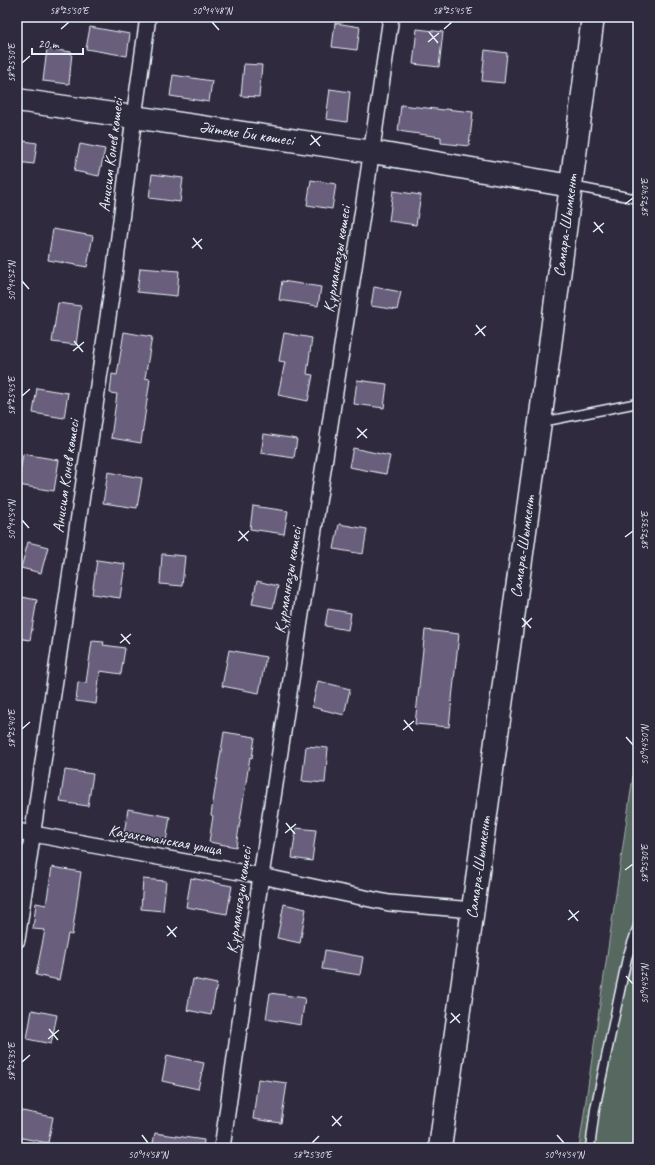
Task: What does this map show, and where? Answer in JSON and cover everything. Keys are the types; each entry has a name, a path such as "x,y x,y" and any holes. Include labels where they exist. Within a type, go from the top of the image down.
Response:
{"main road":[{"name":"Самара-Шымкент","path":"440,1148 540,422 593,17"},
{"name":"Әйтеке Би көшесі","path":"17,100 372,152 571,186"}],"street":[{"name":"Анисим Конев көшесі","path":"17,940 112,284 148,17"},
{"name":"Құрманғазы көшесі","path":"222,1148 261,876 372,152 391,17"},
{"name":"Казахстанская улица","path":"17,831 261,876 389,902 473,910"}],"lane":[{"path":"571,186 638,199"},
{"path":"540,422 638,403"},
{"path":"590,1148 595,1109 627,958 638,926"}],"green space":[{"path":"637,749 638,1148 579,1148"}],"building":[{"path":"335,23 360,27 357,50 332,47"},
{"path":"90,27 130,34 127,56 86,49"},
{"path":"417,29 443,32 439,67 413,64"},
{"path":"47,49 72,52 69,84 43,81"},
{"path":"485,50 507,53 504,83 482,81"},
{"path":"244,64 262,65 259,97 241,96"},
{"path":"173,75 212,81 209,102 170,96"},
{"path":"330,89 350,92 347,122 326,119"},
{"path":"401,105 473,112 469,146 441,143 441,137 398,131"},
{"path":"17,140 37,143 34,164 17,162"},
{"path":"80,144 105,149 99,176 74,171"},
{"path":"152,174 183,178 180,202 149,198"},
{"path":"311,180 336,184 332,209 307,205"},
{"path":"393,191 421,195 416,225 389,221"},
{"path":"53,229 93,236 87,267 48,260"},
{"path":"140,268 179,271 177,296 137,292"},
{"path":"282,281 321,287 318,306 279,300"},
{"path":"374,287 401,292 397,310 371,306"},
{"path":"58,303 81,306 76,345 52,342"},
{"path":"124,332 152,337 145,378 150,379 141,443 111,438 117,394 110,393 112,374 117,375"},
{"path":"284,333 312,338 307,374 313,375 308,401 278,395 285,362 279,361"},
{"path":"357,380 387,384 384,408 354,404"},
{"path":"37,388 68,393 64,418 33,413"},
{"path":"264,434 297,439 294,458 261,453"},
{"path":"353,448 390,456 386,474 349,467"},
{"path":"23,454 59,460 54,491 18,485"},
{"path":"108,472 142,478 137,508 103,503"},
{"path":"253,506 288,511 284,534 250,529"},
{"path":"339,524 367,529 363,554 334,549"},
{"path":"28,542 48,547 41,573 21,568"},
{"path":"162,554 185,556 182,586 160,584"},
{"path":"97,560 125,564 120,598 92,594"},
{"path":"257,581 278,586 273,608 252,604"},
{"path":"17,596 37,600 30,640 17,638"},
{"path":"328,609 351,613 348,630 325,626"},
{"path":"425,630 459,634 449,727 415,724"},
{"path":"92,641 104,642 103,645 125,648 121,674 100,671 96,704 76,701 78,682 86,683"},
{"path":"229,650 266,657 259,693 222,686"},
{"path":"318,681 350,689 344,715 312,707"},
{"path":"224,732 255,737 252,758 250,757 236,847 209,842 213,816 211,815"},
{"path":"306,746 328,748 325,783 302,781"},
{"path":"65,770 93,774 88,806 60,802"},
{"path":"128,809 170,817 166,842 124,834"},
{"path":"296,828 316,830 312,861 292,858"},
{"path":"52,867 81,872 72,935 68,934 59,980 36,975 45,930 33,929 36,903 46,905"},
{"path":"191,878 232,886 227,914 186,907"},
{"path":"143,879 166,881 163,911 141,909"},
{"path":"284,904 306,909 300,943 277,938"},
{"path":"325,950 363,957 360,975 322,969"},
{"path":"193,979 217,984 211,1015 187,1010"},
{"path":"270,993 305,998 301,1025 266,1019"},
{"path":"32,1010 57,1015 51,1044 27,1039"},
{"path":"167,1055 204,1063 198,1089 162,1081"},
{"path":"258,1079 287,1083 281,1123 253,1119"},
{"path":"17,1110 53,1117 48,1143 17,1137"},
{"path":"155,1133 204,1140 203,1148 152,1148"}]}
